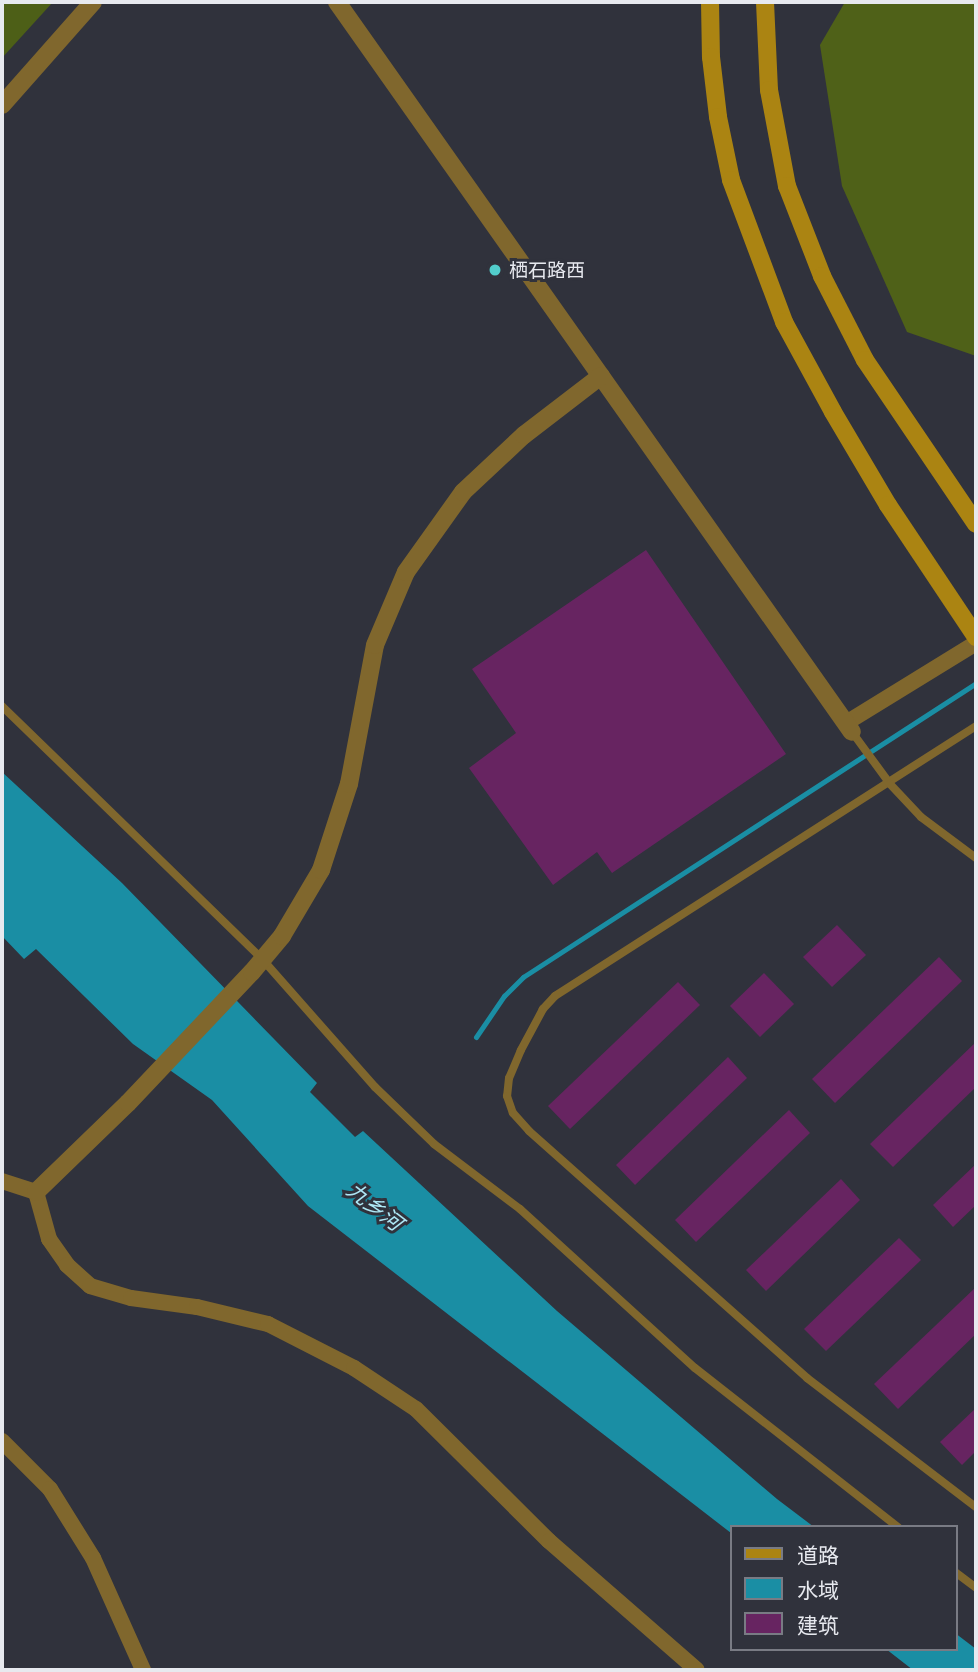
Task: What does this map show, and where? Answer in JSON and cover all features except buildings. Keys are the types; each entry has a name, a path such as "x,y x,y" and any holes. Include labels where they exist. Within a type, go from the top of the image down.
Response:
{"main road":[{"path":"710,2 710,57 730,180 784,322 832,412 888,505 976,640"},
{"path":"765,2 769,90 788,186 822,276 866,360 976,524"}],"street":[{"path":"2,105 93,2"},
{"path":"337,2 849,728 976,640"},
{"path":"36,1192 128,1103 258,966 282,936 321,870 349,784 375,646 406,572 463,492 524,435 601,376"},
{"path":"2,1181 36,1192"},
{"path":"36,1192 49,1239 67,1265 90,1286 131,1298 197,1307 268,1324 354,1368 416,1409 549,1541 697,1670"},
{"path":"2,1441 50,1489 93,1558 143,1670"}],"lane":[{"path":"2,706 434,1144 520,1209 695,1368 895,1525"},
{"path":"976,726 890,784 555,996 543,1009 521,1050 509,1078 507,1096 513,1113 528,1131 807,1378 976,1507"},
{"path":"849,728 890,784 921,817 976,858"},
{"path":"957,1574 976,1588"}],"green space":[{"path":"2,2 53,2 2,58"},
{"path":"845,2 976,2 976,356 907,332 842,186 820,45"}],"water":[{"name":"九乡河","path":"2,772 122,883 317,1083 310,1092 355,1137 363,1131 557,1311 777,1499 811,1525 730,1525 730,1532 308,1206 212,1100 133,1044 36,949 24,959 2,936"},
{"path":"957,1635 976,1649 976,1670 913,1670 889,1651 957,1651"}],"waterway":[{"path":"476,1037 504,996 523,977 976,683"}],"place":[{"name":"栖石路西","path":"495,270"}]}
